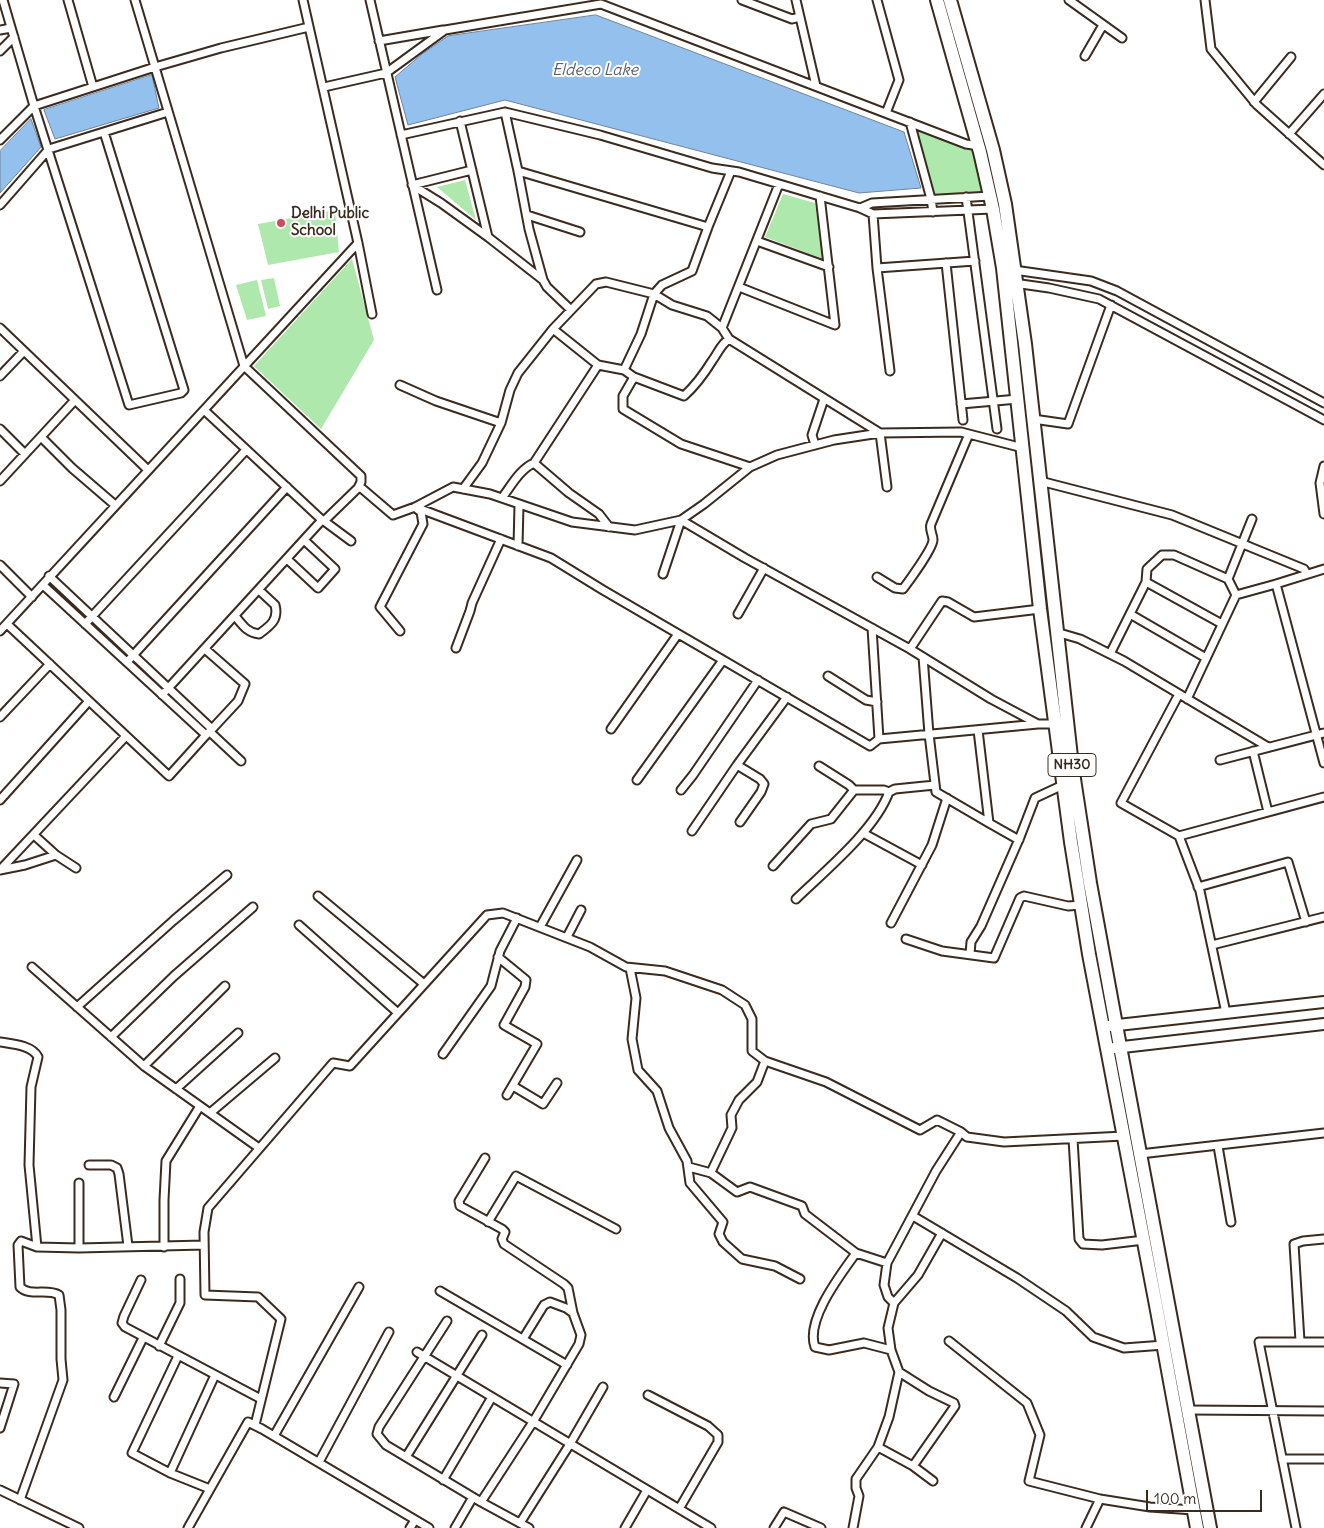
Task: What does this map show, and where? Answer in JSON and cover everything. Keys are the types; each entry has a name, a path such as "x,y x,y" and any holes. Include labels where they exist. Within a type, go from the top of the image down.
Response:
{"highway":[{"name":"NH30","path":"937,0 979,146 993,209 1010,269"},
{"name":"NH30","path":"950,0 993,150 1005,204 1018,399 1040,609 1081,905 1109,1026 1120,1047 1210,1528"},
{"name":"NH30","path":"1011,283 1033,419 1072,766 1109,1026 1107,1049 1197,1528"}],"street":[{"path":"3,0 34,106 130,404 181,393 184,390 104,132"},
{"path":"68,0 93,86"},
{"path":"135,0 244,366 361,476 359,486 304,540 162,695"},
{"path":"303,0 324,87 372,314"},
{"path":"370,0 437,290"},
{"path":"742,0 792,19 800,17"},
{"path":"796,0 816,86"},
{"path":"877,0 899,80 886,113"},
{"path":"1069,0 1122,38"},
{"path":"1206,0 1212,49 1254,102 1324,165"},
{"path":"379,41 597,2 966,144 979,146"},
{"path":"1086,56 1103,25"},
{"path":"0,140 34,106 93,86 221,48 309,27"},
{"path":"0,30 11,28"},
{"path":"324,87 386,73 445,30"},
{"path":"0,51 14,37"},
{"path":"1254,102 1291,57"},
{"path":"1289,134 1324,94"},
{"path":"0,205 49,149 168,112"},
{"path":"401,135 505,112 600,135 712,168 779,184 860,208 873,214 993,209"},
{"path":"505,112 543,280 547,287 571,310"},
{"path":"460,121 488,237"},
{"path":"910,122 932,200 933,212"},
{"path":"412,185 472,170"},
{"path":"518,171 708,227"},
{"path":"624,370 641,334 654,294 662,285 692,271 731,171"},
{"path":"722,328 779,184"},
{"path":"412,185 441,203 488,237 543,280"},
{"path":"739,287 835,325 820,196"},
{"path":"860,208 872,203 990,196"},
{"path":"966,197 997,430"},
{"path":"873,214 877,268 890,371"},
{"path":"527,216 580,232"},
{"path":"757,241 829,268"},
{"path":"0,631 358,243"},
{"path":"877,268 975,261"},
{"path":"946,263 963,420"},
{"path":"1010,269 1091,281 1118,292 1324,403"},
{"path":"463,489 482,463 502,423 510,390 518,372 553,330 596,284 606,282 654,294 681,309 706,316 722,328 729,339 880,434"},
{"path":"1011,283 1049,288 1099,299 1324,420"},
{"path":"1033,419 1068,424 1111,306"},
{"path":"0,328 148,470"},
{"path":"553,330 598,365 624,370 634,377 684,396 706,370 724,342 729,339"},
{"path":"0,376 24,351"},
{"path":"502,498 522,472 534,463 598,365"},
{"path":"634,377 623,396 622,409 681,444 750,467"},
{"path":"400,385 436,401 469,410 502,423"},
{"path":"815,445 812,435 824,399"},
{"path":"961,404 1018,399"},
{"path":"0,481 75,400"},
{"path":"204,410 323,521 351,541"},
{"path":"0,429 25,454"},
{"path":"359,486 393,515 415,507 453,487 490,494 572,522 635,530 681,520 750,467 776,455 834,440 880,434 960,432 1023,448"},
{"path":"880,434 887,487"},
{"path":"876,578 895,588 903,589 930,548 933,538 930,528 931,524 969,434"},
{"path":"41,437 72,468 115,505"},
{"path":"85,624 246,450"},
{"path":"534,463 569,493 599,514 609,527"},
{"path":"1323,509 1320,483 1324,466"},
{"path":"1040,481 1172,515 1304,569 1307,574"},
{"path":"126,662 134,656 287,487"},
{"path":"518,546 519,505"},
{"path":"415,507 551,558 870,746 879,739 1055,724"},
{"path":"400,630 380,608 423,524 421,512 415,507"},
{"path":"1228,579 1252,519"},
{"path":"681,520 910,649 991,699 1038,724"},
{"path":"663,574 681,520"},
{"path":"456,648 472,603 501,539"},
{"path":"287,559 318,588 335,569 304,540"},
{"path":"1110,654 1146,582 1148,569 1162,555 1174,555 1228,579 1236,595"},
{"path":"0,565 32,596"},
{"path":"738,614 764,568"},
{"path":"1187,699 1236,595 1324,569"},
{"path":"49,576 169,689 209,732"},
{"path":"1146,582 1222,624"},
{"path":"1276,584 1320,734 1324,763"},
{"path":"43,585 162,695 209,732 241,761"},
{"path":"235,616 250,632 255,634 259,634 272,623 276,617 275,605 259,590"},
{"path":"910,649 942,601 948,602 974,617 1040,609"},
{"path":"1130,614 1206,658"},
{"path":"7,624 169,776 238,701 245,684 205,649"},
{"path":"872,628 879,739"},
{"path":"1043,632 1056,632 1080,639 1110,654 1268,747"},
{"path":"611,730 678,634"},
{"path":"923,657 936,792 1019,840"},
{"path":"637,780 723,660"},
{"path":"0,717 50,664"},
{"path":"828,676 866,700 876,702"},
{"path":"681,790 694,776 758,680"},
{"path":"1179,694 1121,803 1179,836 1198,887 1226,1013"},
{"path":"692,831 787,697"},
{"path":"0,800 89,701"},
{"path":"978,730 989,823"},
{"path":"1220,760 1320,734"},
{"path":"0,870 126,736"},
{"path":"1253,751 1268,812"},
{"path":"737,765 760,779 764,784 761,792 740,822"},
{"path":"819,766 854,790 884,790 889,792"},
{"path":"796,899 863,833 886,800 889,792 895,789 935,785"},
{"path":"970,954 971,942 981,926 1019,840 1035,798 1063,785"},
{"path":"773,866 811,824 831,819 854,790"},
{"path":"1179,836 1324,797"},
{"path":"891,923 932,845 947,798"},
{"path":"863,833 922,865"},
{"path":"34,835 56,855 76,868"},
{"path":"0,870 25,865 56,855"},
{"path":"540,927 576,860"},
{"path":"1198,887 1288,862 1306,922"},
{"path":"77,1007 227,875"},
{"path":"318,896 424,984"},
{"path":"906,939 942,951 994,958 1020,898 1024,896 1068,906 1081,905"},
{"path":"111,1037 174,976 253,907"},
{"path":"567,937 581,910"},
{"path":"255,1425 281,1319 258,1297 204,1295 204,1245 208,1208 334,1063 350,1066 487,915 503,912 590,947 626,968 665,972 722,990 745,1005 752,1019 752,1051 765,1061 826,1082 920,1130 937,1120 967,1137 1004,1142 1124,1136"},
{"path":"1212,946 1324,917"},
{"path":"443,1054 491,986 498,958 517,918"},
{"path":"299,925 398,1013"},
{"path":"498,958 526,980 525,987 504,1025 537,1044 507,1095"},
{"path":"32,966 144,1066 259,1148"},
{"path":"630,968 636,998 632,1039 638,1070 657,1091 669,1128 687,1161 690,1183 723,1222 719,1234 723,1242 742,1259 775,1266 800,1279"},
{"path":"144,1066 225,986"},
{"path":"1109,1026 1324,1002"},
{"path":"1107,1049 1324,1024"},
{"path":"176,1089 238,1033"},
{"path":"0,1042 30,1048 38,1057 31,1087 29,1165 37,1247"},
{"path":"210,1113 275,1058"},
{"path":"712,1170 732,1128 731,1115 739,1100 757,1082 765,1061"},
{"path":"512,1086 543,1104 557,1083"},
{"path":"164,1247 166,1161 200,1106"},
{"path":"894,1303 888,1297 884,1285 887,1263 936,1170 961,1132"},
{"path":"1140,1154 1324,1133"},
{"path":"1072,1138 1079,1239 1083,1244 1102,1245 1144,1240"},
{"path":"1218,1146 1231,1222"},
{"path":"481,1502 533,1422 579,1344 581,1335 573,1313 568,1288 504,1244 502,1239 505,1232 460,1206 459,1201 485,1158"},
{"path":"89,1165 111,1165 117,1168 128,1246"},
{"path":"688,1167 711,1173 737,1192 750,1187 802,1206 805,1214 856,1253 887,1263"},
{"path":"488,1222 516,1176 616,1229"},
{"path":"79,1183 79,1248"},
{"path":"913,1216 1017,1278 1066,1311 1094,1337 1124,1348 1164,1345"},
{"path":"853,1528 859,1496 856,1488 856,1479 878,1447 889,1417 899,1372 891,1350 888,1328 894,1303 918,1275 942,1233"},
{"path":"1300,1341 1294,1244 1324,1238"},
{"path":"20,1500 63,1380 61,1360 62,1310 59,1295 54,1292 29,1292 20,1286 18,1245 22,1241 37,1247 79,1248 204,1245"},
{"path":"856,1253 828,1292 816,1320 815,1346 829,1350 864,1343 891,1350"},
{"path":"159,1346 180,1304 180,1279"},
{"path":"141,1280 122,1323 125,1327 262,1399"},
{"path":"274,1436 359,1287"},
{"path":"440,1291 567,1365"},
{"path":"522,1339 544,1305 550,1302 573,1313"},
{"path":"446,1321 379,1427 377,1434 386,1445 472,1497 529,1528"},
{"path":"319,1462 390,1332"},
{"path":"406,1457 482,1335"},
{"path":"114,1397 143,1338"},
{"path":"949,1341 1026,1403 1040,1435 1028,1481 1100,1499 1150,1507 1194,1510"},
{"path":"1296,1528 1259,1342 1324,1342"},
{"path":"418,1352 711,1528"},
{"path":"178,1356 132,1453 170,1473 210,1489"},
{"path":"899,1372 954,1403 955,1406 913,1466"},
{"path":"170,1473 215,1375"},
{"path":"0,1383 14,1384 0,1428"},
{"path":"520,1523 570,1444 603,1387"},
{"path":"648,1396 708,1426 718,1435 718,1442 679,1509"},
{"path":"444,1480 492,1397"},
{"path":"1187,1410 1324,1410"},
{"path":"188,1528 248,1422 429,1528"},
{"path":"878,1447 913,1466 933,1481"},
{"path":"1282,1459 1324,1459"},
{"path":"0,1490 77,1528"},
{"path":"625,1528 647,1490"},
{"path":"455,1528 472,1497"},
{"path":"1086,1528 1100,1499"},
{"path":"774,1528 784,1512 821,1528"},
{"path":"410,1528 415,1520"}],"green space":[{"path":"914,128 976,150 986,192 934,195"},
{"path":"465,180 476,220 437,187"},
{"path":"783,194 815,203 823,259 765,237"},
{"path":"335,210 339,252 268,265 258,224"},
{"path":"352,259 374,340 321,429 254,366"},
{"path":"274,278 280,306 268,309 261,280"},
{"path":"257,280 266,316 247,320 236,285"}],"water":[{"name":"Eldeco Lake","path":"596,15 904,132 921,188 859,193 505,100 408,125 395,77 422,54 448,36"},
{"path":"152,75 159,108 55,139 44,110"},
{"path":"31,119 41,147 0,193 0,151"}],"place":[{"name":"Delhi Public School","path":"281,223"}]}
